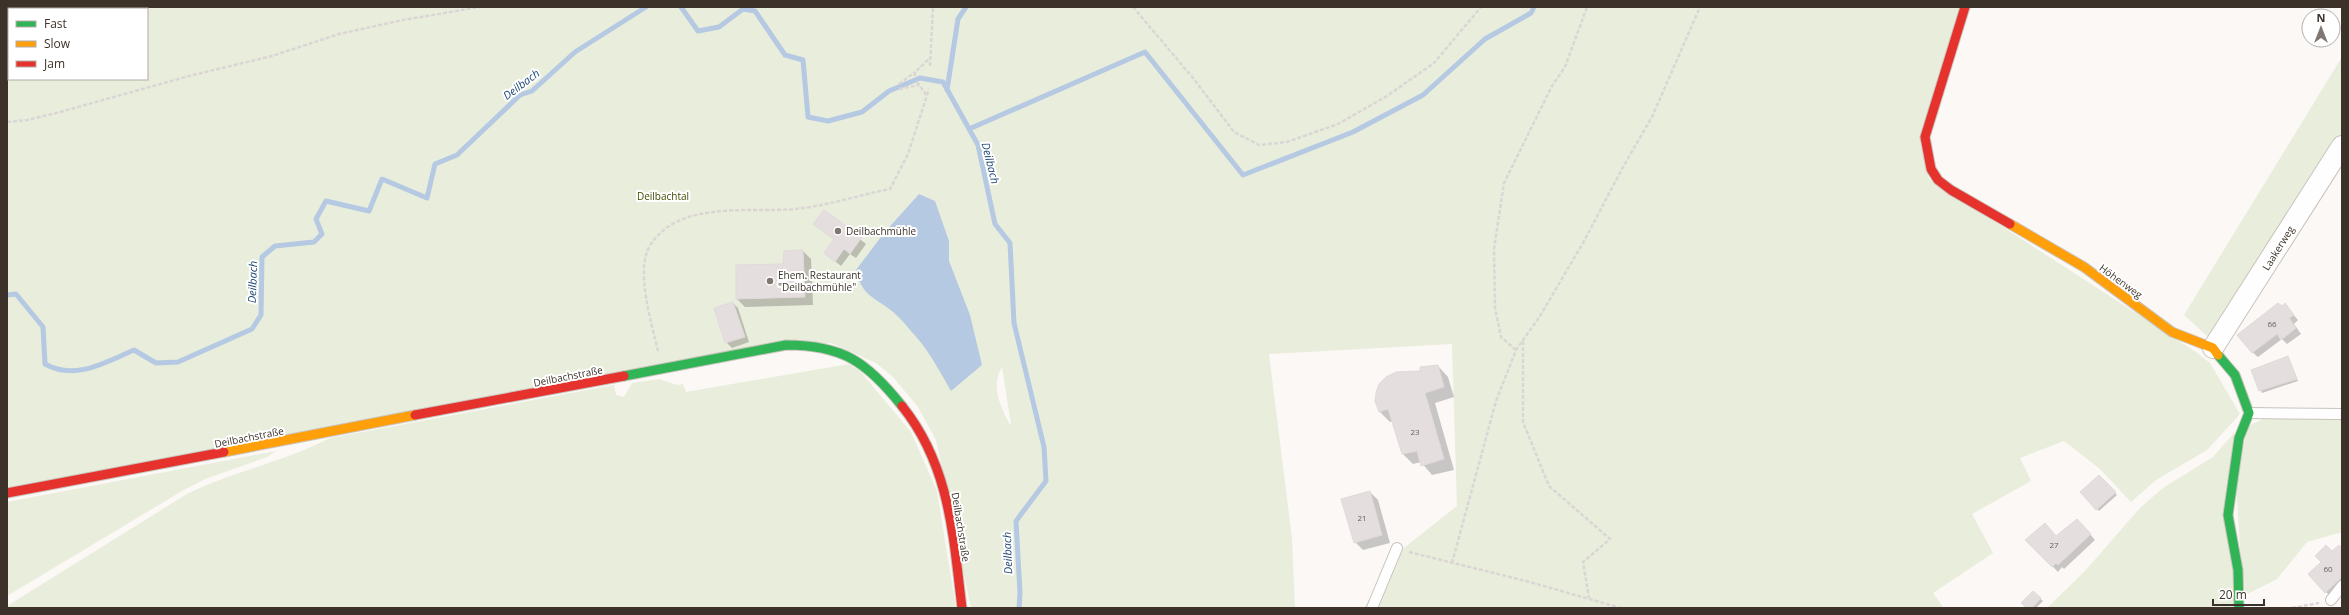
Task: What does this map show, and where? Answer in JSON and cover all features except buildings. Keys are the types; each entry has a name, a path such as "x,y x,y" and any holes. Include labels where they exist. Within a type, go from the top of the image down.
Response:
{"street":[{"name":"Höhenweg","path":"1965,7 1925,137 1931,169 1938,180 1951,190 2084,267 2172,332 2213,348 2235,375 2249,413"},
{"name":"Laakerweg","path":"2213,348 2342,146"},
{"name":"Deilbachstraße","path":"7,494 786,345 815,345 841,352 867,368 888,389 924,438 945,490 962,608"},
{"path":"2239,608 2238,570 2228,515 2239,438 2249,413"}],"lane":[{"path":"2249,413 2342,414"},
{"path":"1372,608 1397,548"},
{"path":"2331,600 2342,586"}],"path":[{"path":"7,122 27,120 60,112 189,76 272,56 339,34 403,20 480,7"},
{"path":"930,66 933,7"},
{"path":"1133,7 1193,78 1234,132 1259,146 1287,142 1338,124 1387,96 1434,62 1481,7"},
{"path":"1516,350 1501,337 1495,308 1494,249 1504,183 1552,86 1565,67 1587,7"},
{"path":"1452,563 1496,401 1516,350 1540,316 1587,237 1623,167 1652,117 1700,7"},
{"path":"899,84 930,58"},
{"path":"917,82 927,96"},
{"path":"899,89 919,85"},
{"path":"662,369 645,296 645,259 650,244 670,223 707,213 796,209 890,189 908,154 929,89"},
{"path":"1523,341 1523,422 1549,486 1610,539 1583,562 1589,598"},
{"path":"1397,548 1589,598 1621,608"},
{"path":"2292,608 2331,600"}],"green space":[{"name":"Deilbachtal","path":"7,7 1961,7 1920,143 1929,179 2196,352 2210,363 2240,414 2207,450 2156,480 2131,502 2100,469 2064,441 2020,458 2031,481 1972,514 1993,553 1933,593 1944,608 1364,608 1395,555 1457,506 1452,344 1269,354 1292,539 1295,608 971,608 936,440 918,407 893,377 876,363 831,343 7,487","holes":["1002,367 1010,425 1003,411 998,396 997,381"]},
{"path":"2342,57 2342,139 2222,321 2207,336 2184,315"},
{"path":"849,364 860,371 911,432 937,491 956,608 7,608 7,606 187,494 222,479 295,454 330,438 614,385 616,395 624,397 632,383 659,379 677,385 683,384 686,392"},
{"path":"2268,417 2342,418 2342,532 2307,542 2277,579 2243,596 2236,482 2248,426"},
{"path":"2234,433 2234,608 2047,608 2085,571 2140,508 2163,488 2213,457"},
{"path":"276,451 267,457 205,479 182,491 7,596 7,502"}],"water":[{"path":"919,194 935,201 949,241 949,261 970,315 982,365 951,391 922,344 897,315 872,297 864,289 858,278 856,270 884,233"}],"waterway":[{"name":"Deilbach","path":"7,295 16,294 43,327 45,364 56,369 68,371 90,368 134,350 156,363 178,362 252,329 261,315 262,257 275,246 314,242 322,234 316,219 326,201 369,211 382,179 427,198 435,164 457,155 520,95 532,91 575,52 646,7"},
{"name":"Deilbach","path":"681,7 698,31 719,27 743,9 755,11 785,55 803,60 808,117 828,121 862,112 889,91 920,78 943,82 978,145 995,224 1010,243 1014,323 1044,447 1046,481 1016,521 1020,593 1019,608"},
{"path":"947,90 958,19 966,7"},
{"path":"969,129 1145,52 1243,175 1353,132 1423,95 1485,39 1531,13 1534,7"}],"traffic: fast":[{"path":"624,376 786,345 806,346 823,348 839,353 865,367 902,406"},
{"path":"2218,355 2235,375 2249,413 2239,438 2228,515 2238,570 2239,608"}],"traffic: slow":[{"path":"2010,224 2084,267 2172,332 2213,348 2218,355"},
{"path":"224,452 415,415"}],"traffic: jam":[{"path":"1965,7 1925,137 1931,169 1938,180 1951,190 2010,224"},
{"path":"415,415 624,376"},
{"path":"902,406 918,429 940,477 952,528 962,608"},
{"path":"7,493 224,452"}],"place":[{"name":"Deilbachmühle","path":"838,231"},
{"name":"Ehem. Restaurant \"Deilbachmühle\"","path":"770,281"}]}
